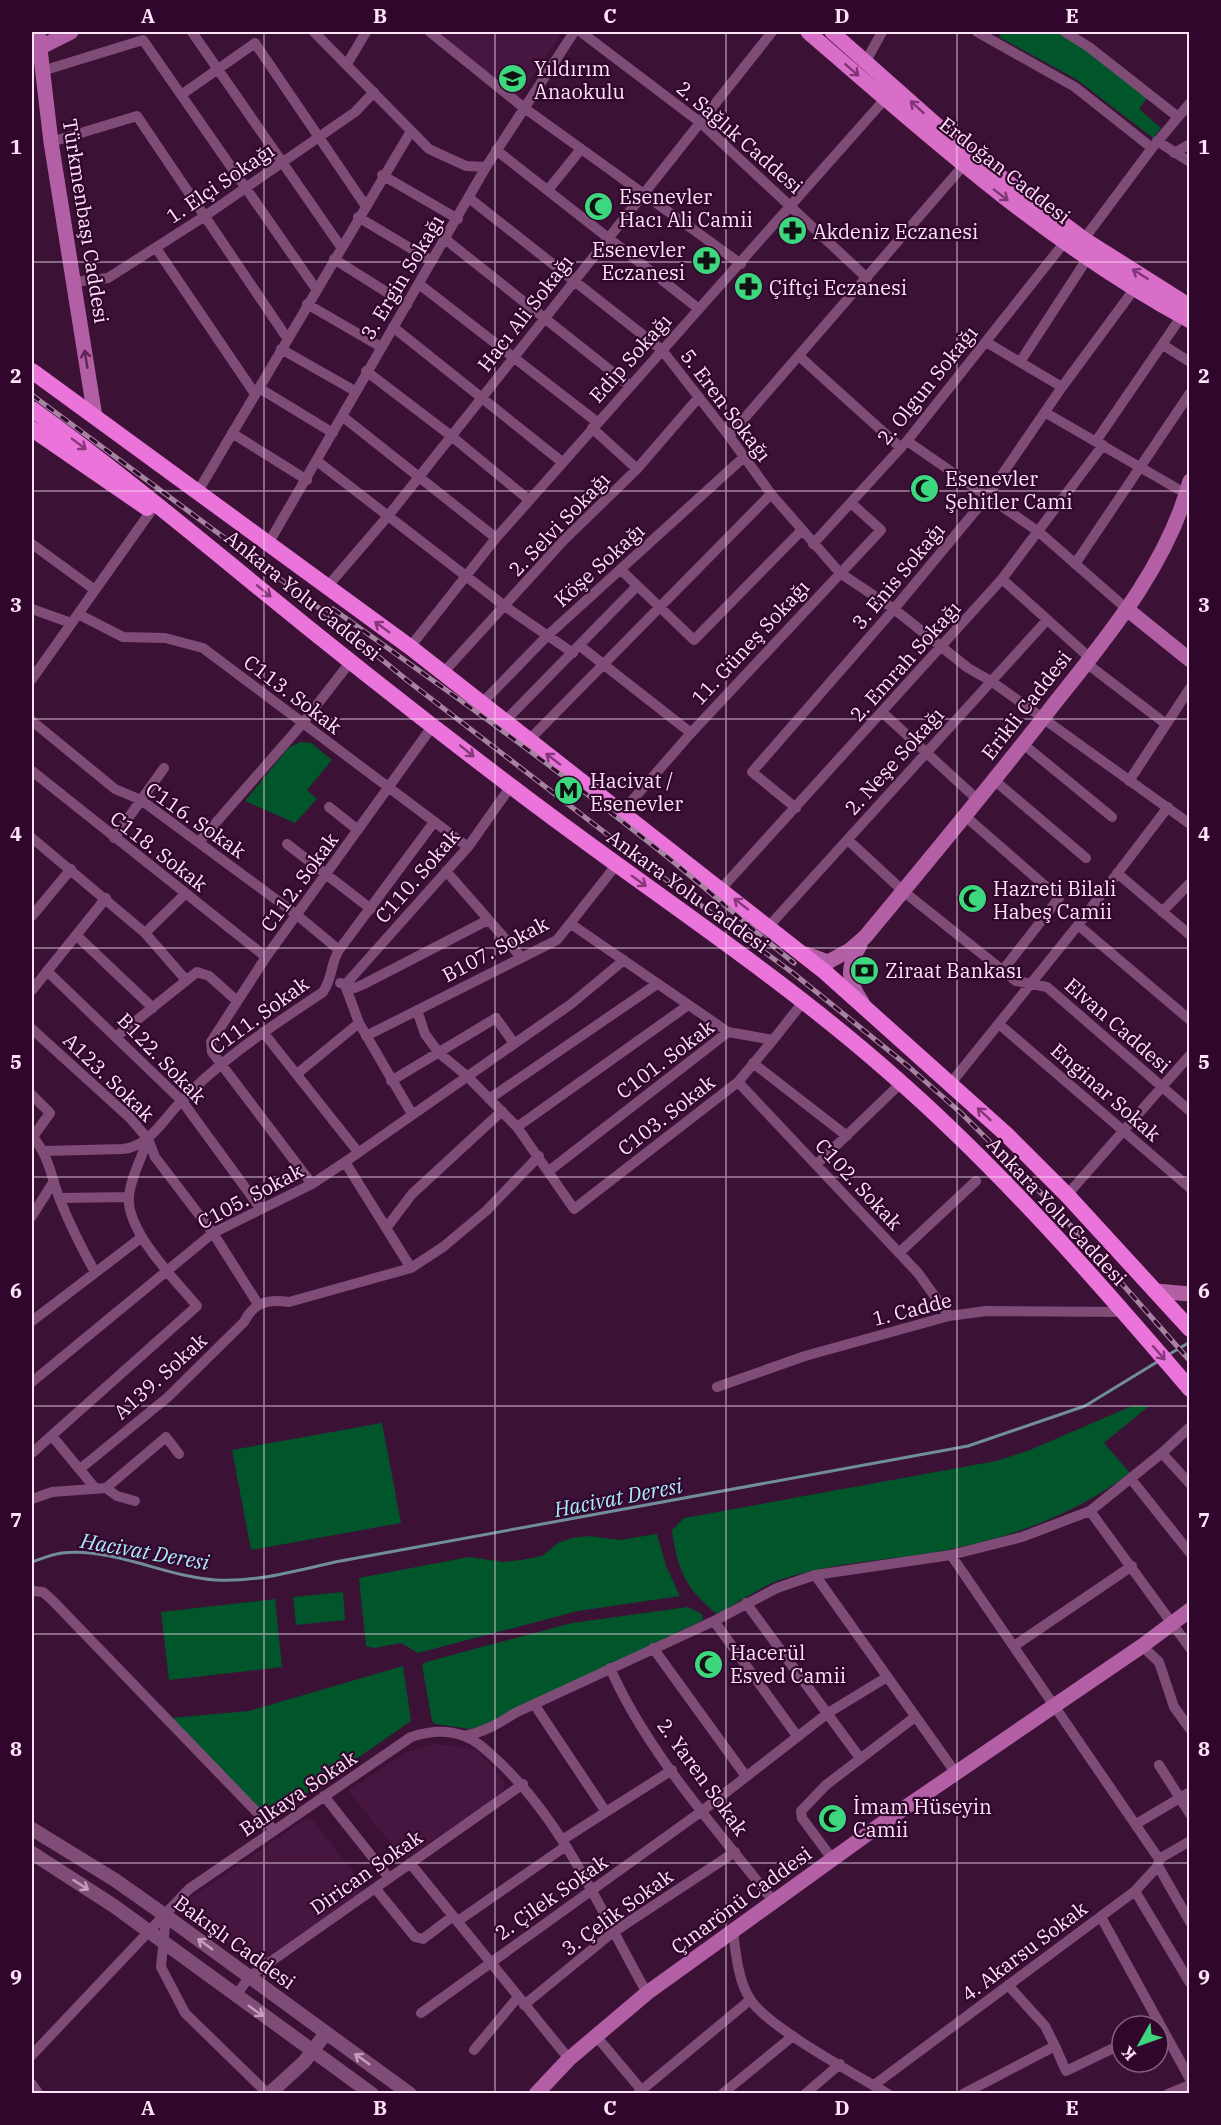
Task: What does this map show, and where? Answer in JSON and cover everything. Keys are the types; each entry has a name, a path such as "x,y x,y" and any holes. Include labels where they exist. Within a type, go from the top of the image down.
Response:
{"highway":[{"path":"32,364 70,399"},
{"name":"Ankara Yolu Caddesi","path":"32,371 410,647 796,948 951,1083 1067,1195 1190,1329"},
{"name":"Ankara Yolu Caddesi","path":"32,409 154,500 351,661 511,786 803,1002 901,1083 952,1131 1126,1315 1190,1389"},
{"path":"32,429 230,564"}],"main road":[{"path":"36,45 71,32"},
{"name":"Erdoğan Caddesi","path":"808,32 963,166 1064,243 1135,288 1188,310"},
{"name":"Erdoğan Caddesi","path":"832,32 964,149 1084,239 1188,310"},
{"name":"Türkmenbaşı Caddesi","path":"36,45 95,417"},
{"name":"Erikli Caddesi","path":"865,937 978,800 1128,610 1175,528 1188,490"},
{"path":"1128,610 1190,660"},
{"path":"796,948 813,958 828,962 837,959 865,937"},
{"path":"865,937 849,970 850,982 869,1010"},
{"path":"1156,1291 1190,1294"},
{"name":"Çınarönü Caddesi","path":"536,2094 569,2059 647,1993 955,1772 1142,1646 1190,1610"}],"street":[{"path":"192,32 341,247"},
{"path":"314,32 327,36 347,64 429,149 466,166 486,167"},
{"path":"347,64 366,32"},
{"path":"430,32 523,107 741,264"},
{"name":"3. Ergin Sokağı","path":"268,544 496,150 574,32"},
{"name":"2. Sağlık Caddesi","path":"581,32 701,123 792,205 867,278"},
{"name":"Hacı Ali Sokağı","path":"327,587 388,516 772,32"},
{"path":"866,61 882,32"},
{"path":"977,32 992,35 1075,87 1155,144 1190,162"},
{"path":"1065,32 1089,47 1178,117"},
{"path":"42,72 143,40 316,289"},
{"path":"181,95 255,43 365,206"},
{"name":"1. Elçi Sokağı","path":"74,282 108,278 156,248 355,112 374,92"},
{"name":"Edip Sokağı","path":"410,647 496,538 885,99"},
{"path":"1084,239 1155,144 1190,103"},
{"path":"51,142 137,116 287,338"},
{"path":"197,493 382,175 411,130"},
{"path":"1174,153 1190,144"},
{"path":"548,190 581,149"},
{"path":"496,150 699,309"},
{"path":"729,436 963,166"},
{"path":"382,175 458,219"},
{"name":"5. Eren Sokağı","path":"469,198 662,350 771,494 840,573 894,609 968,668 991,681 1190,824"},
{"path":"358,217 432,261"},
{"path":"445,239 630,386"},
{"name":"2. Olgun Sokağı","path":"813,544 904,445 1064,243"},
{"path":"156,248 257,391 333,433"},
{"path":"334,258 407,305"},
{"path":"1020,362 1087,259"},
{"path":"419,284 513,356 594,425 637,469"},
{"name":"3. Enis Sokağı","path":"796,808 752,772 894,609 986,498 1062,387 1135,288"},
{"path":"307,304 381,347"},
{"name":"2. Emrah Sokağı","path":"721,889 883,713 1002,579 1039,532 1188,310"},
{"path":"393,327 562,462"},
{"path":"986,342 1062,387"},
{"path":"1163,345 1190,362"},
{"path":"281,349 355,391"},
{"path":"799,356 904,445 1039,532 1128,610"},
{"path":"366,372 450,435 529,500"},
{"path":"1075,564 1142,468 1190,393"},
{"name":"2. Selvi Sokağı","path":"443,673 506,607 564,540 637,469 699,397"},
{"path":"1046,413 1142,468 1188,490"},
{"path":"342,416 496,538"},
{"path":"232,433 307,480"},
{"name":"Köşe Sokağı","path":"482,703 548,636 744,457"},
{"path":"317,461 506,607 548,636 603,665 691,733"},
{"path":"530,740 771,494"},
{"name":"11. Güneş Sokağı","path":"622,812 691,733 881,530 851,502"},
{"path":"32,679 151,511"},
{"path":"621,570 694,640 801,531"},
{"path":"32,543 96,590"},
{"path":"1002,579 1088,661 1166,724"},
{"path":"505,721 637,586"},
{"name":"C113. Sokak","path":"32,609 74,618 123,637 165,638 203,648 468,847"},
{"name":"2. Neşe Sokağı","path":"769,926 1047,620"},
{"path":"199,842 302,724 351,661"},
{"path":"1129,781 1190,688"},
{"path":"883,713 978,800"},
{"name":"C116. Sokak","path":"32,721 115,789 141,800 297,915 339,950"},
{"name":"C112. Sokak","path":"221,1064 212,1052 211,1042 237,1000 434,724"},
{"path":"1023,744 1112,817"},
{"path":"114,838 164,768"},
{"name":"C118. Sokak","path":"32,771 266,957"},
{"path":"994,780 1086,858"},
{"name":"C110. Sokak","path":"345,985 468,847 511,786"},
{"path":"329,807 358,830"},
{"path":"951,1083 1078,925 1168,807"},
{"path":"965,816 1059,898 1003,970"},
{"name":"C111. Sokak","path":"44,1151 135,1147 148,1139 182,1101 221,1064 263,1032 323,992 331,979 332,962 339,950 434,822"},
{"path":"32,838 145,933 186,980"},
{"name":"Elvan Caddesi","path":"848,840 903,891 1017,981 1047,987 1190,1111"},
{"path":"288,844 371,909"},
{"name":"B107. Sokak","path":"366,1036 557,940 617,864"},
{"path":"32,916 71,869"},
{"path":"446,871 521,957"},
{"path":"1117,873 1190,935"},
{"path":"1162,912 1190,883"},
{"path":"145,933 185,894"},
{"path":"32,990 106,898"},
{"path":"331,979 355,988 488,921"},
{"path":"571,924 687,1006 728,1032"},
{"path":"1078,925 1190,1020"},
{"path":"76,935 153,1008"},
{"name":"C105. Sokak","path":"32,1382 166,1269 213,1233 312,1184 513,1042 571,1004 624,960"},
{"name":"B122. Sokak","path":"47,970 182,1101 261,1209"},
{"path":"117,1036 197,972 208,976 237,1000"},
{"path":"489,1099 657,984"},
{"path":"345,985 359,1023 412,1114"},
{"path":"772,1041 803,1002"},
{"path":"517,1127 687,1006"},
{"path":"417,1010 425,1034 439,1053 467,1076 517,1127 549,1171"},
{"path":"391,1081 496,1018 513,1042"},
{"path":"298,1073 359,1023"},
{"name":"Enginar Sokak","path":"999,1024 1190,1188"},
{"name":"A123. Sokak","path":"32,1029 130,1118 148,1139 155,1157 213,1233 258,1304"},
{"path":"263,1032 298,1073 358,1152"},
{"name":"C101. Sokak","path":"549,1171 728,1032 772,1041"},
{"name":"C103. Sokak","path":"549,1171 574,1209 738,1082 772,1041"},
{"path":"1067,1195 1190,1055"},
{"path":"753,1063 847,1136"},
{"path":"221,1064 312,1184"},
{"name":"C102. Sokak","path":"738,1082 918,1273 949,1316"},
{"path":"816,1165 901,1083"},
{"path":"32,1095 50,1113 32,1137 44,1151 79,1244 96,1272"},
{"path":"387,1227 412,1194 502,1111"},
{"path":"32,1453 197,1306 142,1237 131,1215 129,1197 148,1139"},
{"path":"258,1304 272,1299 289,1302 411,1268 443,1247 486,1211 539,1156"},
{"path":"345,1162 411,1268"},
{"path":"32,1216 54,1181"},
{"path":"899,1253 976,1181"},
{"path":"60,1198 129,1197"},
{"path":"32,1321 142,1237"},
{"name":"A139. Sokak","path":"80,1469 168,1397 244,1322 250,1311 258,1304"},
{"name":"1. Cadde","path":"717,1388 805,1356 949,1316 986,1311 1126,1315"},
{"path":"464,1736 481,1732 534,1704 714,1621 777,1588 815,1575 951,1555 1022,1537 1090,1511 1162,1453 1190,1427"},
{"path":"52,1436 80,1469 100,1488 135,1501"},
{"path":"32,1499 52,1492 100,1488 166,1437 179,1454"},
{"path":"1162,1453 1190,1484"},
{"path":"1131,1479 1190,1553"},
{"path":"1090,1511 1190,1648"},
{"path":"951,1555 1136,1824 1159,1862 1190,1922"},
{"path":"1014,1646 1132,1566"},
{"path":"815,1575 955,1772"},
{"path":"32,1591 43,1592 54,1600 89,1641 274,1830"},
{"path":"746,1603 860,1758"},
{"path":"714,1621 796,1736"},
{"path":"1142,1646 1159,1662 1174,1707 1190,1729"},
{"path":"653,1648 745,1775"},
{"name":"2. Yaren Sokak","path":"610,1668 620,1691 672,1770 774,1902"},
{"name":"2. Çilek Sokak","path":"421,2013 591,1892 702,1810 796,1736 828,1713 887,1677"},
{"path":"534,1704 606,1812"},
{"path":"833,1860 802,1818 801,1811 826,1785 915,1717"},
{"name":"Balkaya Sokak","path":"32,2055 147,1932 166,1916 189,1889 411,1737 428,1731 464,1736"},
{"path":"464,1736 479,1743 523,1785 564,1843 647,1993"},
{"path":"1160,1765 1185,1795 1190,1814"},
{"path":"375,1888 415,1937 423,1939 606,1812 672,1770"},
{"name":"Dirican Sokak","path":"236,1996 249,1977 523,1785"},
{"path":"1136,1824 1185,1795"},
{"path":"324,1796 389,1878"},
{"name":"Bakışlı Caddesi","path":"32,1829 114,1880 166,1916 410,2094"},
{"name":"4. Akarsu Sokak","path":"874,2085 1135,1891 1159,1862 1190,1841"},
{"name":"3. Çelik Sokak","path":"474,2050 521,2001 612,1933 735,1852"},
{"path":"32,1853 114,1906 372,2094"},
{"path":"410,1863 569,2059"},
{"path":"1135,1891 1190,1983"},
{"path":"166,1916 165,1945 161,1967 185,2013 268,2094 312,2051 326,2033"},
{"path":"1101,1917 1152,2014"},
{"path":"733,1932 736,1962 750,2000 793,2036 888,2094"},
{"path":"1008,1985 1045,2026 1066,2071 1110,2050"},
{"path":"596,2036 641,2092 750,2000"},
{"path":"722,2094 793,2036"},
{"path":"1170,2045 1190,2079"},
{"path":"963,2094 1055,2046"},
{"path":"805,2094 840,2064"},
{"path":"32,2084 39,2094"},
{"path":"1168,2094 1190,2085"}],"shaded area":[{"name":"Yıldırım Anaokulu","path":"439,32 562,32 518,99"},
{"path":"436,1744 475,1749 504,1780 504,1792 404,1860 348,1791 406,1752"},
{"path":"306,1819 312,1819 363,1885 362,1892 260,1962 255,1962 195,1921 188,1910 190,1898"}],"green space":[{"path":"1002,32 1057,32 1088,51 1147,98 1139,109 1161,128 1153,138 1076,79 999,37"},
{"path":"300,742 311,743 332,760 307,790 317,799 295,823 245,801 288,748"},
{"path":"1132,1406 1149,1406 1104,1443 1130,1473 1087,1501 1020,1531 947,1550 840,1565 798,1574 770,1584 717,1614 690,1587 680,1568 672,1530 684,1518 996,1461 1030,1450"},
{"path":"382,1423 401,1523 251,1550 232,1450"},
{"path":"657,1534 666,1566 680,1596 578,1611 418,1653 401,1643 374,1648 366,1646 359,1578 469,1557 503,1562 521,1560 542,1556 558,1543 572,1538 588,1536 620,1540"},
{"path":"343,1592 345,1620 296,1625 293,1597"},
{"path":"275,1599 282,1667 169,1680 161,1612"},
{"path":"688,1607 702,1614 703,1620 479,1727 470,1729 435,1724 432,1721 422,1665 426,1662 572,1623"},
{"path":"403,1666 411,1721 270,1819 170,1718 249,1711"}],"waterway":[{"name":"Hacivat Deresi","path":"1168,1355 1190,1342"},
{"name":"Hacivat Deresi","path":"32,1562 50,1555 81,1552 120,1558 197,1578 231,1580 276,1575 335,1562 968,1446 1085,1406 1157,1362"}],"railway":[{"path":"32,395 319,608 408,681 669,882 793,973 909,1067 961,1113 1050,1202 1190,1361"},
{"path":"333,609 573,784 687,873 794,963"}],"place":[{"name":"Yıldırım Anaokulu","path":"513,79"},
{"name":"Esenevler Hacı Ali Camii","path":"598,207"},
{"name":"Akdeniz Eczanesi","path":"792,231"},
{"name":"Esenevler Eczanesi","path":"706,260"},
{"name":"Çiftçi Eczanesi","path":"748,287"},
{"name":"Esenevler Şehitler Cami","path":"924,489"},
{"name":"Hacivat / Esenevler","path":"569,791"},
{"name":"Hazreti Bilali Habeş Camii","path":"972,899"},
{"name":"Ziraat Bankası","path":"864,970"},
{"name":"Hacerül Esved Camii","path":"709,1664"},
{"name":"İmam Hüseyin Camii","path":"832,1818"}]}
